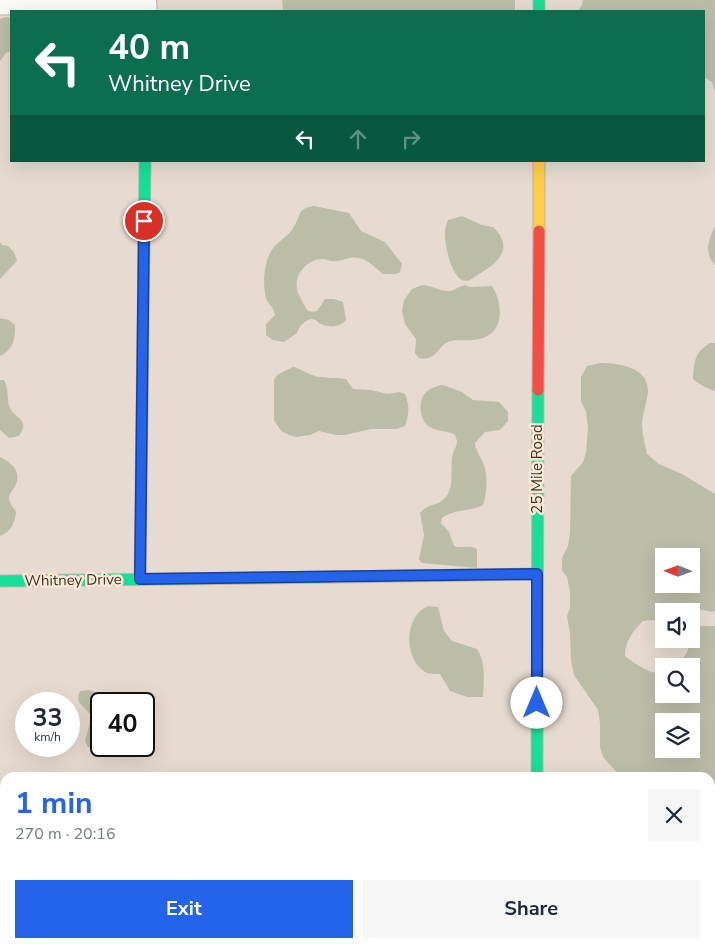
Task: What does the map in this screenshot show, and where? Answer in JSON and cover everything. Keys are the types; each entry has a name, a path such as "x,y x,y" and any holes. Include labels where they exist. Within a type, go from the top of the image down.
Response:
{"street":[{"path":"0,4 147,8"},
{"path":"140,579 145,162"},
{"name":"25 Mile Road","path":"537,772 539,162"},
{"name":"Whitney Drive","path":"0,581 537,574"}],"green space":[{"path":"282,0 515,0 515,10 283,10"},
{"path":"583,0 715,0 715,92 712,82 705,78 705,10 579,10"},
{"path":"10,18 10,51 6,53 0,61 0,19"},
{"path":"314,206 349,213 361,231 385,242 402,264 400,272 396,274 383,274 368,262 355,257 336,261 318,259 313,261 303,268 297,283 298,293 307,310 317,311 325,299 334,299 343,302 346,320 342,324 330,326 311,319 300,326 297,333 284,342 273,340 266,335 266,324 275,315 265,292 266,263 271,251 295,226 302,211"},
{"path":"462,216 482,225 493,227 503,241 502,253 498,259 466,281 461,279 452,268 445,237 445,228 448,220"},
{"path":"715,226 715,265 709,256 708,246"},
{"path":"0,242 14,252 17,261 0,279"},
{"path":"422,285 446,291 465,285 470,287 492,286 499,303 500,312 496,327 484,338 448,342 433,356 425,359 419,358 415,353 416,339 405,324 402,311 404,300 412,289"},
{"path":"0,318 9,320 15,325 15,335 11,347 0,356"},
{"path":"710,343 715,343 715,391 693,379 696,358 701,350"},
{"path":"600,363 616,364 632,368 638,372 644,377 648,392 642,423 647,454 659,464 682,474 715,494 715,611 700,610 700,603 655,603 655,620 643,621 636,629 626,646 625,656 651,672 655,672 655,703 700,703 700,658 683,658 689,648 700,648 700,626 715,626 715,772 616,772 603,757 600,747 598,710 574,675 567,616 570,608 570,592 567,577 562,570 562,558 568,546 570,533 571,476 583,462 586,453 588,427 586,412 581,401 581,377 587,366"},
{"path":"293,367 316,376 346,379 353,389 371,390 388,394 400,392 405,394 408,410 405,426 397,429 371,429 345,435 319,431 310,435 296,437 281,431 274,420 274,380 277,375"},
{"path":"0,380 4,380 6,384 10,408 23,424 23,429 19,436 9,438 0,430"},
{"path":"441,385 462,392 473,400 499,402 508,412 508,421 500,430 485,432 475,443 486,475 486,491 483,505 448,515 442,518 441,523 449,532 454,546 477,549 477,568 422,563 419,559 424,535 420,513 444,499 448,494 451,483 452,458 457,443 454,434 433,429 422,418 421,404 423,395"},
{"path":"0,457 13,465 17,473 17,483 9,498 16,512 15,520 10,530 0,536"},
{"path":"428,606 438,607 444,631 452,641 477,649 483,666 483,697 467,697 450,691 440,674 427,673 418,666 410,648 409,638 414,619 420,611"},
{"path":"90,690 94,692 90,692 90,714 80,704 80,691"},
{"path":"90,723 90,747 85,741"}],"traffic: fast":[{"path":"539,0 539,10"},
{"path":"140,579 145,162"},
{"path":"537,772 538,390"},
{"path":"0,581 333,577"}],"traffic: slow":[{"path":"539,162 539,231"},
{"path":"333,577 537,574"}],"traffic: jam":[{"path":"538,390 539,231"}],"route":[{"path":"144,221 140,579 537,574 537,703"}]}
